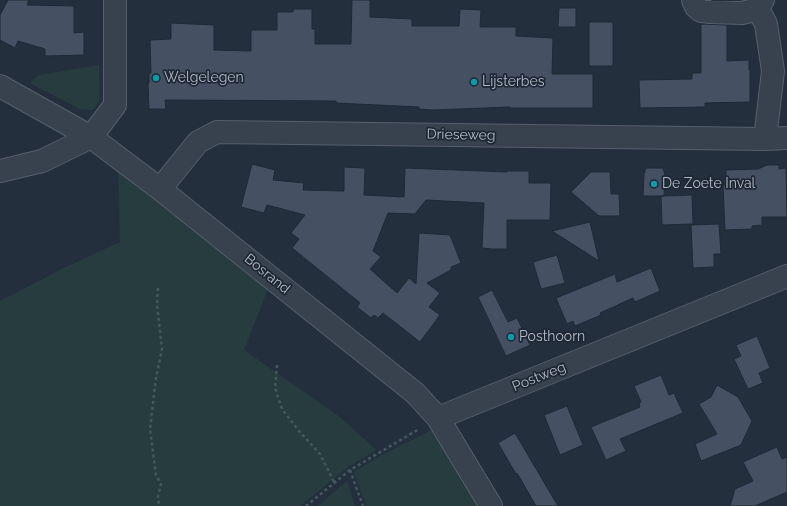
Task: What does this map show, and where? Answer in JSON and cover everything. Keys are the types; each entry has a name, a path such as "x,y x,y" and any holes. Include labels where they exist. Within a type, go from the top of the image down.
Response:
{"street":[{"path":"0,171 42,161 91,137 115,105 115,0"},
{"path":"693,0 696,6 702,11 710,12 742,13 760,4 767,28 773,71 765,139"},
{"name":"Bosrand","path":"0,86 91,137 160,189 415,393 438,418 491,506"},
{"name":"Drieseweg","path":"160,189 198,142 217,132 765,139 787,138"},
{"name":"Postweg","path":"438,418 787,276"}],"path":[{"path":"158,288 157,304 162,349 156,378 150,429 156,475 161,484 158,496 159,506"},
{"path":"277,365 275,388 282,409 299,431 320,454 334,482"},
{"path":"306,506 350,470 438,418"},
{"path":"350,470 363,506"}],"green space":[{"path":"99,65 100,99 93,110 80,109 30,83 39,75"},
{"path":"118,169 268,289 244,350 340,417 376,450 348,467 300,506 0,506 0,301 64,268 120,242"},
{"path":"432,430 478,506 366,506 354,472 382,455"},
{"path":"347,481 355,506 318,506"}],"building":[{"path":"8,0 29,0 27,5 74,6 74,33 84,32 84,55 45,56 45,49 18,41 15,48 0,40 0,15"},
{"path":"352,0 370,0 370,17 412,19 412,26 459,26 460,9 481,10 480,27 516,27 516,36 553,38 552,74 593,74 593,108 510,107 432,110 419,109 419,107 336,103 336,101 165,100 166,109 149,109 148,84 149,73 151,73 150,40 171,39 171,23 214,25 214,50 251,51 251,30 277,30 277,12 293,12 293,9 312,9 312,29 315,29 315,44 351,44"},
{"path":"559,8 576,8 576,27 558,27"},
{"path":"589,22 613,22 613,66 589,66"},
{"path":"701,24 727,25 727,61 749,60 750,102 705,103 705,107 640,108 639,80 692,79 692,73 701,73"},
{"path":"252,164 275,170 273,180 304,183 303,190 344,191 344,167 365,168 364,195 404,197 405,168 507,172 529,171 529,183 551,183 550,220 507,220 507,249 492,249 482,248 484,203 426,200 415,214 388,213 373,251 381,257 370,269 397,293 409,278 416,284 419,233 450,235 461,263 451,267 451,270 427,283 440,293 429,307 440,315 420,342 383,313 378,318 374,315 371,318 357,307 360,303 359,302 292,248 299,239 291,233 305,215 267,205 264,213 241,207"},
{"path":"767,165 779,165 779,169 786,168 787,217 762,217 762,225 752,226 752,229 725,230 723,185 726,185 726,170 758,169"},
{"path":"646,168 663,168 665,175 664,196 692,195 693,224 662,225 661,196 643,196 644,174"},
{"path":"591,172 610,172 611,194 619,194 620,216 599,216 571,192"},
{"path":"590,222 599,261 552,231"},
{"path":"719,224 721,254 714,254 714,267 693,268 691,225"},
{"path":"557,255 565,283 541,289 533,262"},
{"path":"651,268 660,291 635,302 633,298 600,313 601,315 575,326 573,321 567,324 556,298 615,274 617,282"},
{"name":"Posthoorn","path":"492,290 508,322 517,318 530,345 506,356 478,297"},
{"path":"757,336 770,368 759,373 763,383 748,389 734,359 741,356 736,345"},
{"path":"661,375 669,395 674,393 683,413 620,439 626,451 606,460 591,427 640,407 639,403 641,402 634,386"},
{"path":"717,385 738,397 752,421 741,445 701,461 695,444 717,434 699,404 711,397"},
{"path":"567,406 583,445 560,455 544,415"},
{"path":"515,433 558,506 536,506 517,473 516,474 498,443"},
{"path":"777,447 782,459 787,457 787,492 755,506 730,506 735,489 753,481 743,462"}],"place":[{"name":"Welgelegen","path":"156,78"},
{"name":"Lijsterbes","path":"474,82"},
{"name":"De Zoete Inval","path":"654,184"},
{"name":"Posthoorn","path":"511,337"}]}
